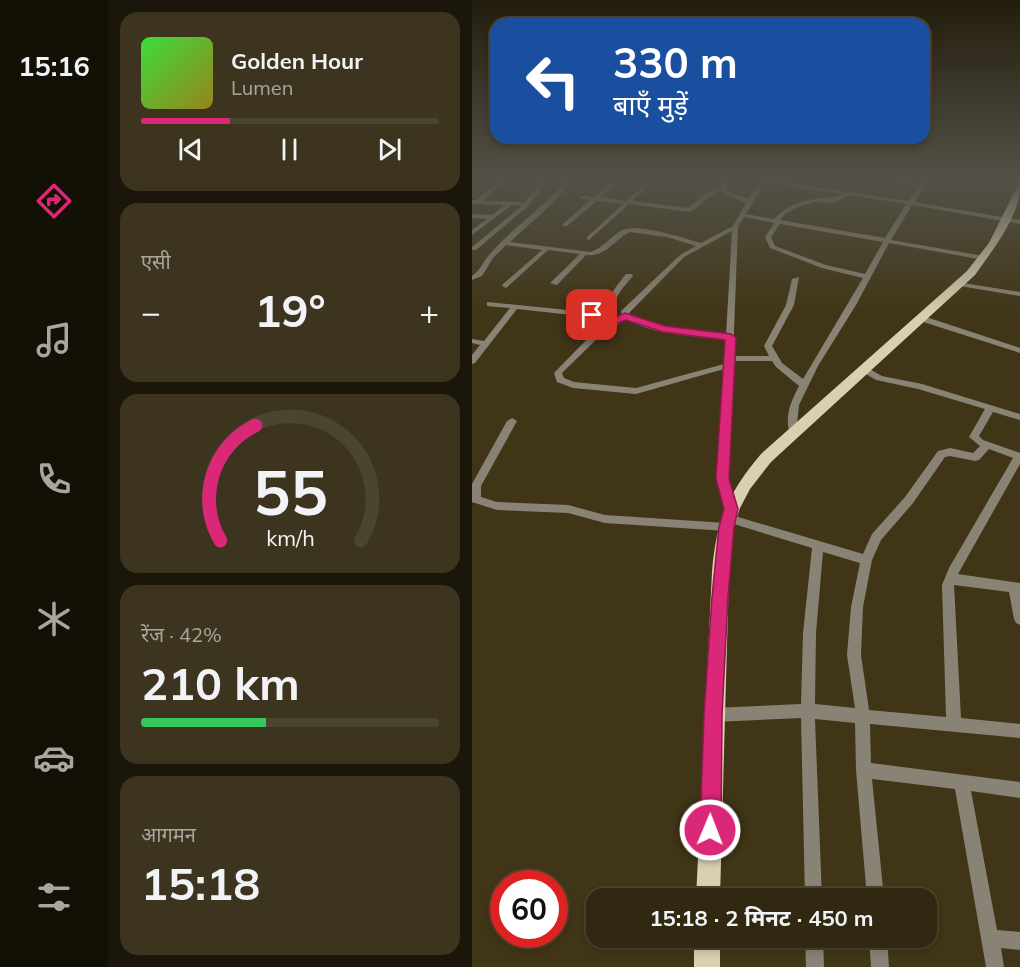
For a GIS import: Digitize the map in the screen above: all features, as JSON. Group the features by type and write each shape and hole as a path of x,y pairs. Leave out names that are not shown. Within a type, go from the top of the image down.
{"main road":[{"path":"708,888 713,715 729,518 747,481 766,458 960,284 984,258 1007,226"},
{"path":"707,948 707,967"}],"street":[{"path":"474,247 499,226"},
{"path":"472,278 481,274 490,257 526,226"},
{"path":"589,238 602,226"},
{"path":"773,226 768,237 772,247 824,267 867,277"},
{"path":"806,226 984,258"},
{"path":"793,432 794,405 804,385 897,226"},
{"path":"625,316 626,309 682,256 734,227 731,338 722,479 729,518"},
{"path":"506,243 584,254 603,250 627,231 668,235 700,245"},
{"path":"474,247 498,249"},
{"path":"506,286 546,249"},
{"path":"554,283 584,254"},
{"path":"613,319 609,312 611,302 629,276"},
{"path":"796,279 790,305 769,342 769,351 773,358 804,385"},
{"path":"960,284 1020,294"},
{"path":"490,304 613,319 625,316 663,329 731,338"},
{"path":"472,362 515,307"},
{"path":"920,318 1020,351"},
{"path":"613,319 561,369 558,373 560,380 573,385 636,391 729,362 773,358"},
{"path":"472,341 486,344"},
{"path":"864,369 879,378 919,386 1020,417"},
{"path":"954,725 947,594 950,578 1019,457 976,440 974,435 990,408"},
{"path":"512,421 476,486 475,499 478,502 497,506 559,508 605,519 729,518 866,560"},
{"path":"873,888 864,770 863,715 854,644 866,560 876,537 909,500 942,454 950,452 975,457 987,445"},
{"path":"813,888 809,711 812,598 818,545"},
{"path":"950,578 1017,588 1020,619"},
{"path":"713,715 809,711 1020,731"},
{"path":"864,770 1020,790"},
{"path":"962,783 995,967"},
{"path":"990,938 1020,941"},
{"path":"814,948 815,967"},
{"path":"879,948 880,967"}],"route":[{"path":"592,315 611,317 615,321 625,316 663,329 731,338 722,479 731,509 726,527 720,597 713,715 710,830"}]}
